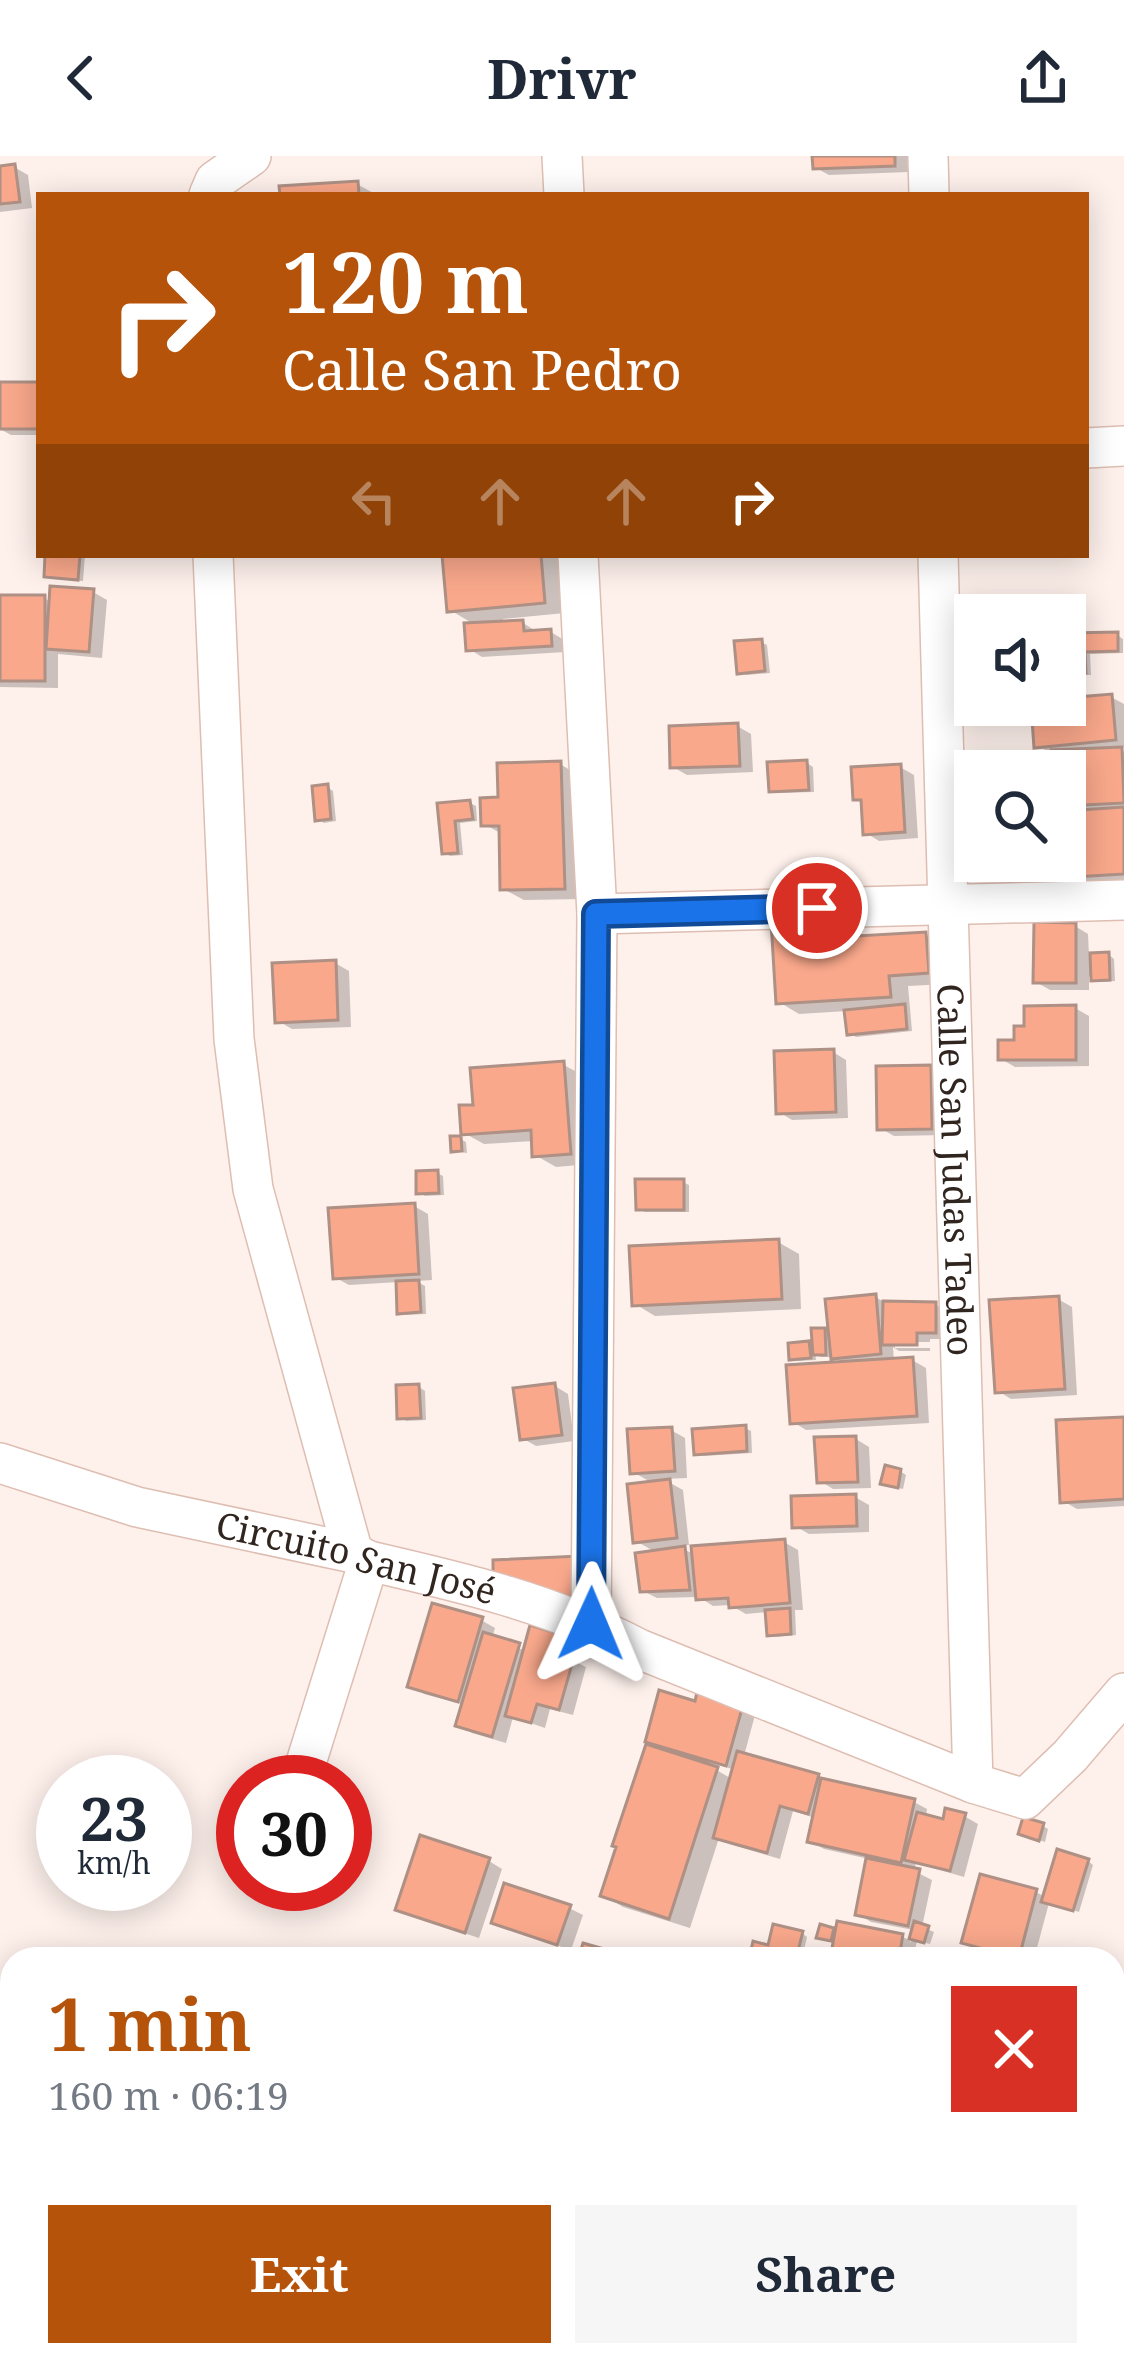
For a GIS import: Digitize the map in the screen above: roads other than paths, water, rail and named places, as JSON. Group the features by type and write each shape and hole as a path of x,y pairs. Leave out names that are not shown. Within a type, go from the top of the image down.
{"street":[{"path":"210,192 215,181 251,156"},
{"path":"562,156 564,192"},
{"path":"928,156 929,192"},
{"path":"1089,448 1124,446"},
{"path":"213,558 233,1040 250,1168 361,1557 307,1755"},
{"path":"578,558 596,914 591,1624"},
{"name":"Calle San Judas Tadeo","path":"938,558 973,1783"},
{"path":"596,914 1124,899"},
{"name":"Circuito San José","path":"0,1462 137,1507 484,1587 591,1624 639,1649 973,1783 1024,1799 1070,1756 1124,1693"}]}
